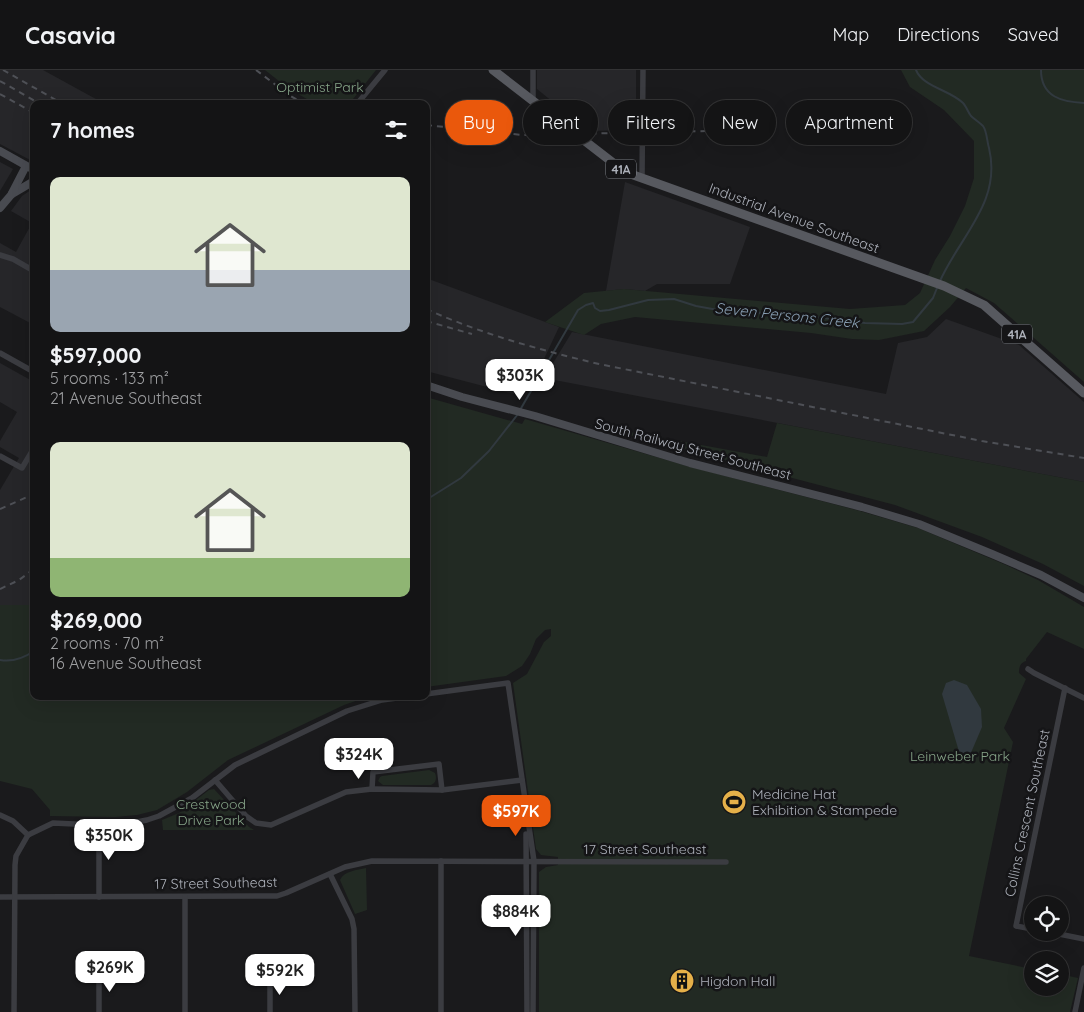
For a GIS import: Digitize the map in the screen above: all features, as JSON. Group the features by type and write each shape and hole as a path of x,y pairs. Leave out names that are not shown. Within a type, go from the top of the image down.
{"main road":[{"name":"Industrial Avenue Southeast","path":"493,70 532,100"},
{"name":"Industrial Avenue Southeast","path":"590,145 625,172 944,286 984,305 1084,392"}],"street":[{"path":"360,100 385,70"},
{"path":"533,70 533,100"},
{"path":"642,70 642,178"},
{"path":"0,151 30,168 0,208"},
{"path":"11,195 30,183"},
{"path":"0,255 13,259 30,269"},
{"path":"0,353 30,370"},
{"name":"South Railway Street Southeast","path":"430,386 690,463 862,507 920,524 1041,575 1084,598"},
{"path":"0,456 22,468 30,455"},
{"path":"1028,669 1084,698"},
{"path":"430,693 508,683 526,812 530,862 533,1012"},
{"name":"Collins Crescent Southeast","path":"1024,928 1016,926 1065,688"},
{"path":"14,1012 16,856 28,835 53,823 116,826 159,816 192,798 235,766 347,711 382,700"},
{"path":"372,789 373,772 439,764 442,790"},
{"path":"215,780 251,820 271,826 346,792 372,789 442,790 522,780"},
{"path":"0,815 13,821 28,835"},
{"path":"99,825 99,897"},
{"name":"17 Street Southeast","path":"0,897 277,896 351,865 372,861 726,862"},
{"path":"441,862 441,1012"},
{"path":"527,1012 530,862"},
{"path":"330,874 352,919 354,930 355,1012"},
{"path":"185,897 185,1012"},
{"path":"1069,937 1084,940"},
{"path":"1075,1012 1081,1001 1084,968"},
{"path":"99,973 99,1012"},
{"path":"270,981 270,1012"}],"shaded area":[{"path":"0,70 43,70 98,100 30,100 30,160 0,144"},
{"path":"537,70 636,70 636,100 608,100 608,131 598,131 598,100 551,100 537,89"},
{"path":"0,162 13,169 0,191"},
{"path":"625,182 750,227 730,284 657,284 645,291 624,289 606,291"},
{"path":"30,191 30,222 11,211 22,196"},
{"path":"30,227 30,323 0,307 0,243 16,252"},
{"path":"430,279 559,327 536,376 520,371 514,394 430,372"},
{"path":"946,319 1019,345 1084,402 1084,482 544,378 572,332 886,394 898,343 927,337"},
{"path":"0,363 30,380 30,605 0,605 0,490 19,458 0,447 0,441 17,412 0,402"},
{"path":"954,680 967,685 981,709 982,727 970,755 960,755 942,694 946,683"}],"green space":[{"name":"Optimist Park","path":"265,70 376,70 352,100 309,100 289,89"},
{"path":"901,70 1084,70 1084,382 994,303 966,288 950,307 924,331 879,340 852,339 811,333 635,317 601,324 584,335 545,322 584,293 624,289 850,309 905,305 920,293 935,260 965,206 974,178 974,141 944,110 910,87"},
{"name":"Leinweber Park","path":"430,398 522,424 525,419 691,467 918,528 1038,580 1084,607 1084,649 1047,632 1020,667 1019,673 1026,679 1004,728 1013,742 969,956 1024,967 1024,996 1069,996 1069,976 1078,978 1070,1012 539,1012 539,872 546,867 558,865 558,857 541,855 536,849 513,683 527,674 544,642 551,636 551,629 545,630 536,639 530,654 522,666 506,676 430,686"},
{"path":"777,423 1084,482 1084,586 1043,564 982,537 895,505 587,424 767,457"},
{"path":"0,605 30,605 30,700 358,700 228,760 187,792 157,810 137,815 115,817 50,816 50,810 32,789 0,781"},
{"path":"429,770 435,773 436,777 435,782 431,785 383,785 378,781 382,776"},
{"name":"Crestwood Drive Park","path":"214,789 254,830 163,830 162,820 179,813 209,790"},
{"path":"366,868 367,910 355,914 340,880 348,873"}],"waterway":[{"name":"Seven Persons Creek","path":"916,70 924,80 963,103 971,116 983,126 989,148 990,185 984,202 977,218 940,281"},
{"path":"1041,70 1045,86 1054,96 1068,101 1084,103"},
{"name":"Seven Persons Creek","path":"520,410 578,310 586,305 593,303 595,308 600,311 648,300 674,299 718,310 740,309 766,314 791,314 865,323 902,324 913,322 933,298 937,288"},
{"name":"Seven Persons Creek","path":"430,497 461,478 489,451 518,414"},
{"name":"Seven Persons Creek","path":"0,660 18,659 30,654"}],"railway":[{"path":"3,70 56,100"},
{"path":"256,70 297,100"},
{"path":"0,81 33,100"},
{"path":"0,94 30,111"},
{"path":"430,125 522,135 704,131"},
{"path":"430,311 511,341 599,364 982,441 1084,458"},
{"path":"430,322 472,334"},
{"path":"0,509 30,496"},
{"path":"0,589 19,580 30,572"}],"place":[{"name":"Medicine Hat Exhibition & Stampede","path":"734,802"},
{"name":"Higdon Hall","path":"682,981"}]}
